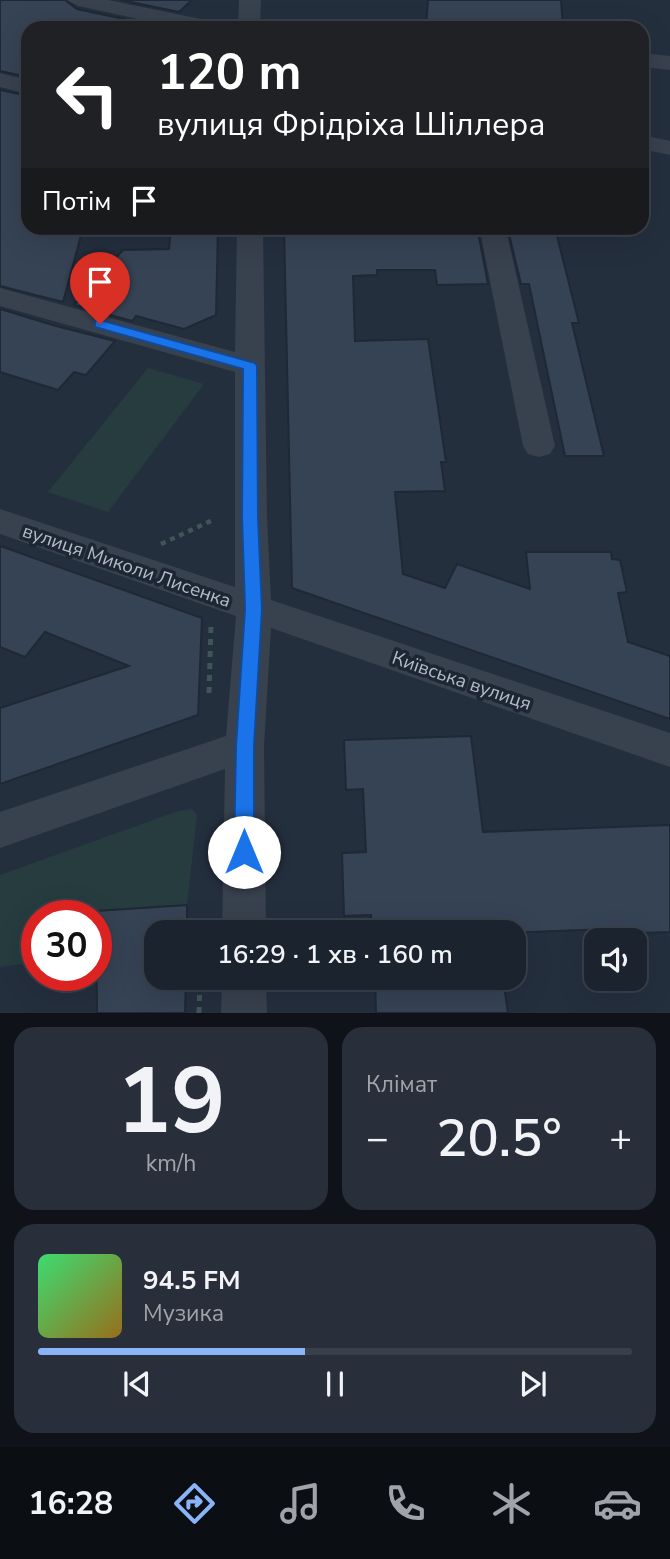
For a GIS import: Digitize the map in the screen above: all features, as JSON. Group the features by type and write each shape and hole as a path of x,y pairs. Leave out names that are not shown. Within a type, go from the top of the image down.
{"street":[{"path":"78,0 178,21"},
{"path":"249,21 250,0"},
{"path":"649,61 670,63"},
{"path":"0,80 21,85"},
{"path":"649,144 670,148"},
{"path":"244,920 245,746 254,609 250,517 250,235"},
{"path":"494,235 539,446"},
{"path":"0,297 250,366"},
{"name":"вулиця Миколи Лисенка","path":"0,521 254,609"},
{"name":"Київська вулиця","path":"254,609 670,750"},
{"path":"0,830 245,746"},
{"path":"244,990 244,1013"}],"path":[{"path":"152,547 215,521 216,508"},
{"path":"209,695 211,616"},
{"path":"200,990 200,1013"}],"green space":[{"path":"148,368 204,384 108,512 48,492"},
{"path":"192,809 197,815 187,905 112,910 112,900 21,900 21,964 0,967 0,875 178,811"}],"building":[{"path":"0,0 65,0 77,9 134,21 21,21 21,76 0,71"},
{"path":"121,0 192,0 179,12"},
{"path":"428,0 561,0 562,21 426,21"},
{"path":"0,90 21,94 21,235 81,235 63,302 0,286"},
{"path":"170,235 218,235 216,315 184,329 136,316 132,321 74,305 123,250 169,249"},
{"path":"284,235 477,235 488,284 437,285 435,270 377,270 377,275 353,276 355,341 428,339 446,462 441,462 445,491 395,492 403,574 445,588 457,564 530,589 526,552 611,552 612,559 620,560 627,592 618,593 628,642 670,656 670,719 292,588"},
{"path":"509,235 557,235 579,323 572,323 604,456 565,456 529,284 521,284"},
{"path":"0,309 115,341 86,375 74,372 58,390 0,372"},
{"path":"0,546 202,618 198,715 0,784 0,708 129,666 45,632 25,657 0,647"},
{"path":"471,736 483,832 670,825 670,932 647,933 647,928 526,932 526,920 371,920 371,915 344,916 342,853 366,852 363,789 346,790 344,740"},
{"path":"187,905 187,920 144,920 144,990 186,990 185,1013 97,1013 97,991 112,991 112,910"},
{"path":"375,990 505,990 508,1013 376,1013"}],"route":[{"path":"100,324 250,366 250,517 254,609 245,746 244,852"}]}
